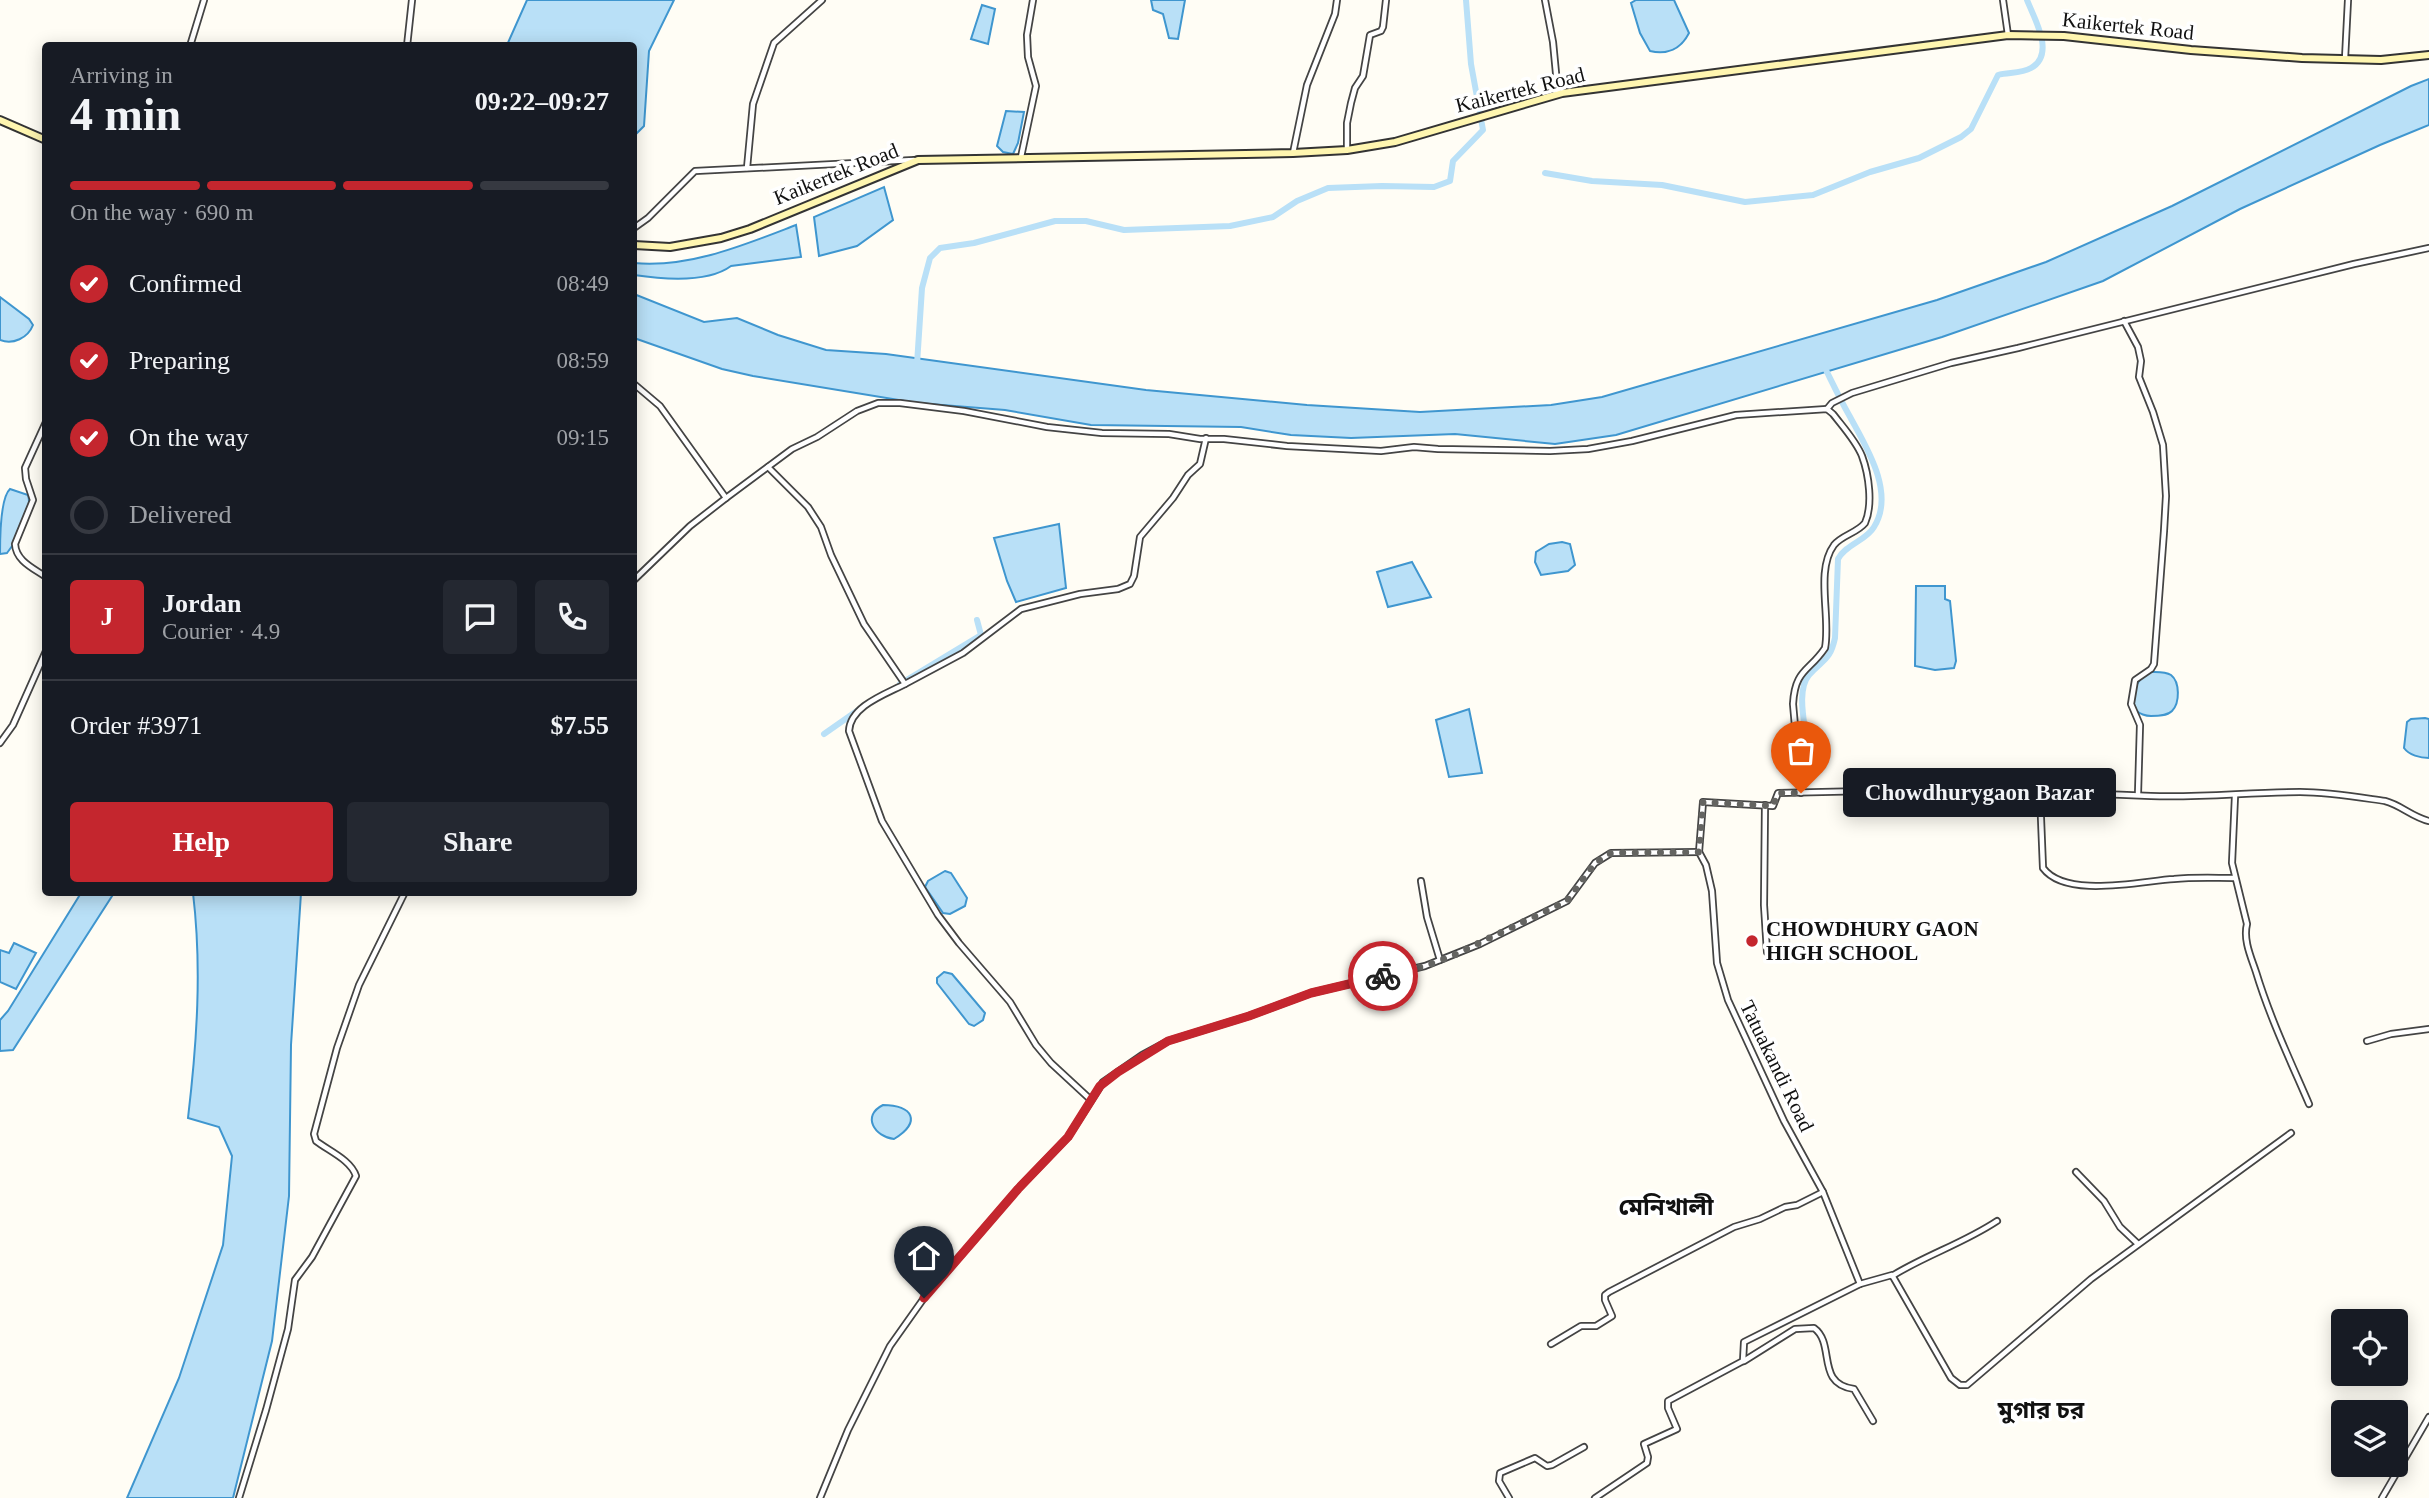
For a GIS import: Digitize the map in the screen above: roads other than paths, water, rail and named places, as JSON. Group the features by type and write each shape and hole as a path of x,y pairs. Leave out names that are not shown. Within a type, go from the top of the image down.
{"main road":[{"name":"Kaikertek Road","path":"637,245 670,247 720,238 750,229 918,160 1347,150 1395,142 1558,95 2008,35 2064,36 2191,50 2346,59 2405,59 2429,55"},
{"path":"0,120 42,138"}],"street":[{"path":"191,42 204,0"},
{"path":"407,42 412,0"},
{"path":"747,168 753,104 774,43 822,0"},
{"path":"1021,157 1036,86 1028,57 1027,35 1033,0"},
{"path":"1293,153 1307,85 1335,14 1337,0"},
{"path":"1347,150 1347,123 1351,103 1363,76 1370,35 1381,31 1383,27 1386,0"},
{"path":"1545,0 1553,42 1558,95"},
{"path":"2003,0 2008,35"},
{"path":"2346,59 2348,0"},
{"path":"637,225 671,196 691,173 699,170 918,160"},
{"path":"1827,409 1832,403 1852,393 1951,363 2429,248"},
{"path":"2124,321 2138,347 2141,361 2139,377 2163,445 2165,472 2164,531 2154,664 2135,680 2131,697 2131,704 2140,724 2138,794"},
{"path":"637,387 660,406 726,498"},
{"path":"637,577 690,526 792,449 817,437 857,411 878,403 964,411 1047,427 1102,433 1169,434 1287,446 1381,451 1414,447 1561,451 1632,442 1736,415 1827,409 1862,455 1870,505 1865,523 1835,544 1829,554 1825,572 1825,648 1807,666 1794,691 1801,793"},
{"path":"42,431 25,468 33,500 15,544 15,552 42,574"},
{"path":"1091,1100 1051,1063 1036,1045 1010,1002 938,915 882,821 849,731 850,725 858,711 904,682 963,653 1021,609 1080,594 1118,589 1130,584 1134,576 1140,537 1173,498 1188,475 1200,464 1206,438"},
{"path":"768,467 814,517 864,624 904,682"},
{"path":"0,743 13,725 42,660"},
{"path":"820,1498 848,1430 890,1346 924,1298 1018,1189 1068,1137 1103,1082 1168,1041 1311,993 1440,960 1567,901 1595,863 1611,853 1699,852 1703,802 1775,806 1778,793 1922,789 2040,794 2235,796 2303,792 2396,803 2418,818 2429,821"},
{"path":"2040,794 2043,868 2056,878 2098,886 2174,879 2234,878"},
{"path":"2235,796 2232,854 2234,878 2247,924 2245,931 2249,950 2282,1046 2309,1104"},
{"path":"1765,805 1764,905 1767,952"},
{"name":"Tatuakandi Road","path":"1699,852 1706,865 1712,891 1717,963 1728,1000 1784,1121 1823,1192 1860,1284"},
{"path":"1421,881 1427,917 1440,960"},
{"path":"239,1498 285,1340 295,1280 312,1257 356,1177 354,1169 316,1141 314,1134 337,1048 359,985 403,896"},
{"path":"2367,1041 2391,1034 2429,1030"},
{"path":"1892,1276 1951,1378 1960,1385 1967,1385 2091,1279 2291,1133"},
{"path":"2076,1172 2104,1200 2120,1227 2138,1244"},
{"path":"1552,1344 1581,1326 1596,1326 1612,1316 1613,1313 1605,1300 1605,1295 1609,1292 1726,1231 1785,1207 1797,1205 1823,1192"},
{"path":"1743,1361 1744,1342 1860,1284 1892,1276 1916,1261 1962,1241 1997,1221"},
{"path":"1595,1498 1647,1463 1644,1444 1677,1429 1668,1408 1668,1401 1743,1361 1795,1329 1814,1328 1820,1335 1833,1378 1839,1385 1854,1389 1873,1421"},
{"path":"2382,1498 2429,1417"},
{"path":"1509,1498 1499,1481 1500,1473 1535,1458 1547,1466 1552,1465 1584,1447"}],"water":[{"path":"527,0 674,0 649,51 644,126 637,133 637,42 508,42"},
{"path":"1151,0 1185,0 1178,39 1169,38 1163,14 1153,10"},
{"path":"1636,0 1674,0 1689,33 1678,47 1668,51 1650,51 1640,33 1631,3"},
{"path":"982,5 995,9 988,44 971,39"},
{"path":"2429,79 2429,125 2240,209 2103,281 1942,337 1616,435 1555,444 1455,434 1351,438 1291,435 1241,427 1091,425 1005,410 917,403 753,376 722,369 637,339 637,295 704,322 737,318 778,335 826,350 886,354 1146,390 1420,412 1551,405 1602,397 1937,300 2046,262 2172,206"},
{"path":"1006,111 1024,112 1013,154 1003,152 997,146"},
{"path":"884,187 893,220 857,246 819,256 814,217"},
{"path":"796,225 801,257 731,266 697,277 637,275 637,263 676,262 737,247"},
{"path":"0,297 33,325 28,334 20,339 10,342 0,340"},
{"path":"10,489 28,495 28,509 16,540 7,553 0,554 2,509"},
{"path":"1059,524 1066,588 1016,602 994,538"},
{"path":"1549,544 1570,544 1575,565 1568,571 1541,575 1535,562 1536,552"},
{"path":"1412,562 1431,597 1388,607 1377,572"},
{"path":"1916,586 1945,586 1945,599 1950,601 1956,661 1954,668 1935,670 1915,666"},
{"path":"2149,672 2169,674 2176,682 2178,693 2175,707 2168,714 2145,715 2137,711 2134,705 2135,689 2141,678"},
{"path":"1469,709 1482,773 1449,777 1436,720"},
{"path":"2429,719 2429,758 2415,756 2404,748 2407,722"},
{"path":"945,871 951,873 967,898 965,906 950,914 943,913 925,887 928,881"},
{"path":"79,896 112,896 13,1050 0,1051 0,1020"},
{"path":"193,896 301,896 291,1045 289,1196 272,1341 233,1498 127,1498 179,1378 223,1245 232,1156 219,1127 188,1118 197,1005"},
{"path":"14,943 36,953 16,989 0,982 0,950 9,953"},
{"path":"944,972 952,974 985,1013 983,1020 974,1026 969,1024 937,983 937,978"},
{"path":"883,1105 901,1108 910,1116 908,1127 894,1139 881,1134 873,1125 873,1115"}],"waterway":[{"path":"917,364 922,288 930,258 940,248 974,243 1055,221 1086,221 1124,230 1230,226 1273,217 1297,201 1328,188 1434,187 1450,181 1453,161 1483,130 1471,64 1466,0"},
{"path":"1545,173 1592,181 1662,185 1745,202 1813,195 1870,172 1919,158 1961,137 1971,129 1998,75 2027,70 2038,62 2043,45 2027,0"},
{"path":"1806,737 1803,688 1809,675 1828,656 1833,646 1838,559 1874,527 1882,499 1870,454 1824,366"},
{"path":"900,684 981,635 977,620"},
{"path":"824,734 864,706"}],"place":[{"name":"Chowdhurygaon Bazar","path":"1801,793"},
{"name":"CHOWDHURY GAON HIGH SCHOOL","path":"1752,941"}],"district":[{"name":"মেনিখালী","path":"1666,1207"},
{"name":"মুগার চর","path":"2041,1410"}]}
